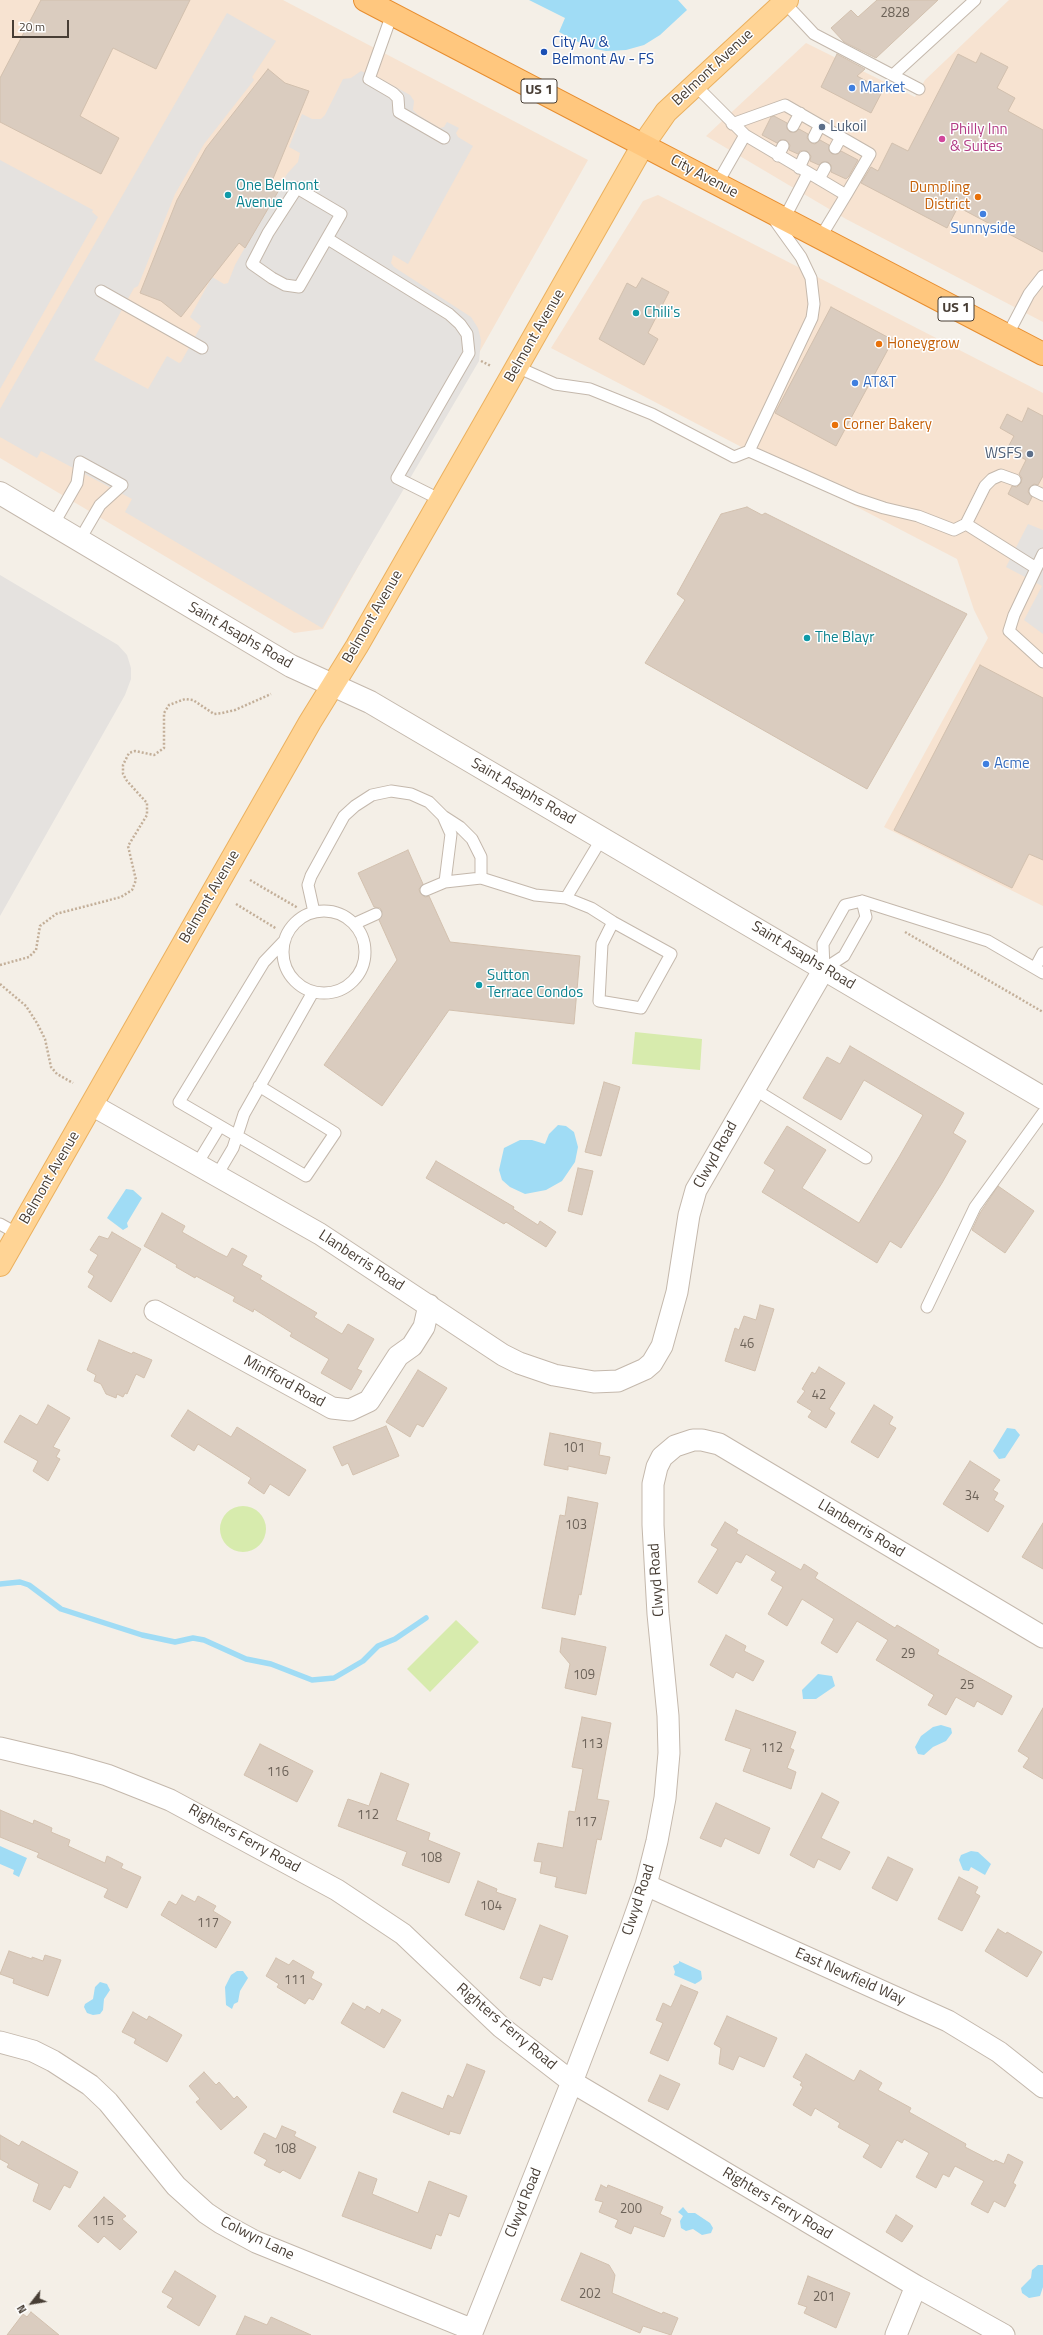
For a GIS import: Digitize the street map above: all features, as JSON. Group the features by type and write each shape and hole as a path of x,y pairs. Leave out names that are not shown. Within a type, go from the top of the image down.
{"highway":[{"name":"City Avenue","path":"365,0 1043,354"}],"main road":[{"name":"Belmont Avenue","path":"0,1263 9,1229 92,1105 518,366 643,145 666,112 785,1"}],"street":[{"name":"Saint Asaphs Road","path":"0,494 291,666 370,702 1043,1098"},
{"name":"Clwyd Road","path":"637,1374 652,1363 667,1331 696,1190 824,969"},
{"name":"Llanberris Road","path":"92,1105 320,1234 503,1355 536,1370 594,1382 618,1381 637,1374"},
{"name":"Minfford Road","path":"155,1311 323,1403 341,1410 359,1407 369,1401 398,1356 412,1346 424,1327 428,1305"},
{"name":"Llanberris Road","path":"675,1446 683,1442 702,1440 719,1444 1043,1637"},
{"name":"Clwyd Road","path":"472,2332 572,2082 646,1885 662,1812 669,1753 668,1716 656,1578 653,1484 657,1466 662,1457 675,1446"},
{"name":"Righters Ferry Road","path":"0,1748 107,1775 170,1800 337,1890 403,1934 501,2027 572,2082 916,2286 1004,2335"},
{"name":"East Newfield Way","path":"646,1885 948,2021 999,2052 1043,2087"},
{"name":"Colwyn Lane","path":"0,2042 33,2051 53,2061 90,2086 108,2102 176,2186 206,2213 221,2223 256,2242 472,2332"},
{"path":"896,2335 916,2286"}],"lane":[{"path":"893,75 975,0"},
{"path":"785,1 814,34 919,89"},
{"path":"392,14 369,79 393,93 398,98 399,112 444,138"},
{"path":"695,85 732,124 745,135 780,151 803,170 846,195"},
{"path":"732,124 785,105 870,154 820,238"},
{"path":"793,126 800,113"},
{"path":"814,137 820,125"},
{"path":"717,184 745,135"},
{"path":"835,148 841,137"},
{"path":"518,366 550,382 590,389 652,414 734,457 749,451 812,318 814,304 811,278 801,257 776,215 803,170 804,157"},
{"path":"819,179 825,168"},
{"path":"297,188 341,214 328,239 299,287 286,285 272,278 252,264 268,233 297,188"},
{"path":"328,239 449,314 460,324 467,334 469,353 397,478 441,500"},
{"path":"1008,336 1030,294 1043,276"},
{"path":"101,291 202,348"},
{"path":"749,451 825,486 884,508 918,516 954,530 966,524 988,482 1002,475 1016,480"},
{"path":"53,525 76,483 80,462 122,485 100,505 79,541"},
{"path":"966,524 1036,568"},
{"path":"1043,554 1014,615 1009,631 1043,662"},
{"path":"312,913 308,885 344,816 355,806 372,795 391,791 411,794 429,802 443,816 460,827 472,839 482,857 481,878"},
{"path":"443,816 451,834 445,882"},
{"path":"566,898 602,838"},
{"path":"426,890 445,882 481,878 535,895 566,898 591,908 671,954 641,1008 599,1001 602,944 613,922"},
{"path":"824,969 844,956 866,917 862,900"},
{"path":"824,969 823,944 845,905 862,900 988,941 1039,971 1043,953"},
{"path":"259,1086 335,1133 306,1176 179,1102 264,962 286,937 296,922 312,913 336,913 354,924 360,932 365,950 362,970 356,978 342,990 332,993 313,992 299,984 288,972 284,962 286,937"},
{"path":"354,924 376,914"},
{"path":"217,1175 232,1148 236,1135 259,1086 313,992"},
{"path":"754,1089 866,1158"},
{"path":"927,1307 975,1207 1043,1113"},
{"path":"197,1164 220,1126"}],"path":[{"path":"478,359 491,366"},
{"path":"0,965 29,957 36,950 40,926 56,914 121,897 132,890 136,880 128,846 147,815 147,803 127,781 123,774 123,765 129,753 135,751 154,755 160,753 164,748 164,713 169,704 185,699 193,700 214,714 222,713 271,694"},
{"path":"250,880 312,913"},
{"path":"236,904 286,937"},
{"path":"901,930 1043,1012"},
{"path":"0,984 26,1006 45,1039 52,1067 57,1074 73,1083"}],"shaded area":[{"path":"0,0 283,0 588,160 323,629 294,633 0,458"},
{"path":"1009,0 1043,0 1043,322 846,219 706,136 806,43 915,97 925,80"},
{"path":"227,13 276,41 252,77 254,80 204,144 175,194 138,286 134,288 94,360 148,389 167,356 179,363 181,362 201,326 190,317 212,277 224,284 228,283 235,265 287,174 298,162 300,153 289,147 302,114 312,119 321,119 325,115 343,79 351,78 361,71 385,81 410,95 414,101 413,110 418,115 440,128 444,127 447,122 459,128 456,133 458,137 473,146 408,264 393,255 391,263 394,267 471,317 478,328 481,340 479,361 322,628 125,512 132,499 41,451 37,458 0,437 0,409"},
{"path":"0,160 93,210 92,212 98,217 0,389"},
{"path":"658,195 1043,393 1043,906 884,827 988,638 974,610 957,559 551,348 643,201"},
{"path":"1028,524 1043,530 1043,634 1024,620 1042,586 1006,567"},
{"path":"0,575 118,645 127,655 131,668 131,679 125,695 0,916"}],"green space":[{"path":"635,1032 702,1039 700,1070 632,1064"},
{"path":"243,1506 256,1510 262,1516 266,1529 262,1542 256,1548 243,1552 230,1548 224,1542 220,1529 224,1516 230,1510"},
{"path":"456,1620 479,1642 430,1692 407,1669"}],"water":[{"path":"529,0 678,0 687,10 660,35 644,45 626,50 606,51 590,48 559,32 565,18"},
{"path":"558,1125 566,1126 574,1132 578,1147 575,1162 562,1181 546,1190 525,1194 510,1187 502,1180 499,1170 504,1148 520,1140 532,1140 545,1144 549,1134"},
{"path":"126,1189 133,1190 142,1198 127,1223 128,1227 123,1230 107,1218"},
{"path":"1007,1428 1015,1429 1020,1435 1005,1458 999,1459 993,1451"},
{"path":"818,1674 832,1676 835,1686 816,1699 803,1699 802,1690"},
{"path":"941,1725 951,1728 952,1733 946,1741 933,1747 924,1755 918,1754 915,1747 921,1736 933,1727"},
{"path":"0,1846 27,1858 19,1877 13,1874 14,1870 0,1864"},
{"path":"971,1851 978,1852 991,1864 985,1875 971,1867 969,1871 963,1870 959,1860 961,1855"},
{"path":"679,1961 701,1971 702,1979 695,1984 674,1975 675,1972 673,1966 679,1963"},
{"path":"237,1971 243,1971 248,1978 240,1991 238,2002 234,2004 232,2009 226,2005 225,1987 231,1975"},
{"path":"100,1982 107,1984 110,1990 104,1999 103,2010 100,2014 93,2015 87,2013 84,2007 85,2004 93,1999 95,1987"},
{"path":"683,2207 688,2213 695,2213 710,2223 713,2228 711,2233 702,2235 693,2229 686,2231 681,2228 680,2221 683,2216 678,2212"},
{"path":"1038,2265 1043,2265 1043,2287 1040,2296 1029,2298 1022,2293 1021,2288 1031,2278 1032,2270"}],"building":[{"path":"41,0 190,0 156,69 113,48 80,116 119,138 101,174 0,122 0,78"},
{"path":"877,0 938,0 876,58 844,42 831,28 851,10 858,17"},
{"path":"981,53 1008,67 997,88 1015,98 1008,111 1043,130 1043,252 958,207 947,228 861,183 871,167 878,171 892,143 908,151 958,54 976,63"},
{"name":"Market","path":"837,54 865,69 857,76 883,90 871,113 821,87"},
{"name":"One Belmont Avenue","path":"268,69 285,83 309,91 270,186 279,190 245,248 239,243 181,317 161,301 140,293 177,200 206,148"},
{"path":"774,116 787,123 787,129 790,132 796,132 799,129 808,134 807,138 811,143 815,144 820,140 829,145 829,151 832,154 838,154 841,151 858,160 849,176 846,179 831,172 831,165 828,162 822,162 819,165 810,161 811,156 807,151 800,151 798,154 789,150 790,145 786,140 780,140 777,143 762,135 771,117"},
{"name":"Chili's","path":"642,278 669,292 648,333 658,339 644,365 599,339 627,283 636,288"},
{"path":"831,307 893,340 836,446 775,413"},
{"name":"WSFS","path":"1028,408 1043,416 1043,476 1038,485 1034,484 1029,488 1028,492 1032,497 1028,505 1008,494 1012,486 1017,487 1021,483 1022,478 1019,474 1026,460 1007,449 1014,436 1000,428 1007,414 1022,422"},
{"name":"The Blayr","path":"747,507 762,515 765,513 967,614 867,789 645,663 685,600 677,594 721,514"},
{"name":"Acme","path":"980,665 1043,698 1043,860 1029,854 1012,888 894,830"},
{"name":"Sutton Terrace Condos","path":"408,850 423,884 419,889 420,893 425,897 429,896 450,942 580,956 574,1024 449,1010 382,1106 324,1065 397,960 379,920 382,911 380,908 374,907 358,873"},
{"path":"850,1046 964,1113 953,1133 966,1141 942,1183 901,1248 890,1241 877,1263 762,1192 775,1170 764,1163 787,1126 826,1150 802,1188 859,1223 899,1157 923,1115 864,1080 841,1120 803,1098 827,1057 840,1064"},
{"path":"604,1082 620,1087 601,1156 585,1152"},
{"path":"436,1161 514,1207 513,1209 538,1225 540,1221 556,1232 546,1247 506,1222 504,1224 426,1178"},
{"path":"578,1168 593,1171 582,1215 568,1211"},
{"path":"998,1186 1034,1211 1005,1253 972,1230 980,1213"},
{"path":"162,1213 185,1226 182,1232 217,1252 227,1257 232,1248 247,1256 242,1265 262,1276 260,1279 317,1313 314,1317 342,1334 348,1324 374,1339 357,1369 362,1371 351,1390 321,1373 329,1359 290,1336 292,1333 254,1309 253,1312 233,1301 235,1297 196,1276 195,1278 176,1267 177,1265 144,1246"},
{"path":"112,1232 141,1249 111,1302 88,1287 94,1276 88,1272 98,1255 90,1250 99,1236 108,1239"},
{"path":"760,1305 774,1309 755,1371 725,1361 735,1328 739,1330 744,1316 756,1320"},
{"path":"99,1340 132,1354 133,1352 152,1360 144,1378 136,1374 127,1394 125,1393 123,1397 117,1394 116,1398 106,1394 101,1384 94,1381 96,1375 87,1370"},
{"path":"819,1367 845,1383 829,1409 835,1413 826,1428 808,1417 812,1411 797,1402 805,1391 802,1389 812,1372 815,1374"},
{"path":"418,1370 447,1388 423,1427 417,1424 410,1437 386,1422"},
{"path":"48,1405 70,1418 53,1447 60,1450 56,1457 60,1459 48,1481 33,1471 38,1461 4,1442 20,1415 37,1425"},
{"path":"874,1405 893,1417 889,1424 896,1428 878,1458 851,1442"},
{"path":"188,1410 231,1437 237,1427 306,1470 289,1496 270,1484 264,1494 248,1483 251,1478 198,1444 194,1451 171,1436"},
{"path":"386,1426 399,1456 353,1475 348,1463 342,1466 333,1447"},
{"path":"550,1433 601,1443 599,1455 610,1457 606,1474 568,1466 568,1470 544,1465"},
{"path":"970,1461 1000,1480 993,1490 998,1493 994,1500 1004,1506 988,1532 943,1504"},
{"path":"568,1497 598,1503 581,1595 579,1594 575,1615 542,1608 560,1515 565,1516"},
{"path":"725,1522 738,1530 736,1533 801,1570 804,1564 818,1573 815,1578 895,1628 897,1625 939,1650 937,1654 1012,1696 1002,1715 977,1701 974,1707 956,1697 946,1715 928,1705 934,1695 876,1660 888,1640 857,1621 837,1653 821,1643 834,1619 802,1599 787,1626 768,1614 783,1587 771,1580 776,1572 746,1554 741,1563 736,1561 717,1594 698,1582 718,1549 711,1545"},
{"path":"1043,1523 1043,1569 1022,1557"},
{"path":"726,1635 746,1646 744,1651 764,1661 753,1681 736,1672 733,1678 710,1665"},
{"path":"562,1638 606,1647 596,1695 565,1688 570,1664 560,1652"},
{"path":"1043,1708 1043,1779 1023,1767 1029,1758 1018,1751"},
{"path":"736,1710 796,1732 790,1748 794,1750 787,1768 796,1772 791,1789 743,1771 751,1749 725,1740"},
{"path":"582,1717 611,1723 597,1799 609,1801 601,1840 597,1839 586,1894 555,1887 557,1877 540,1873 542,1862 534,1861 538,1843 563,1848 569,1811 575,1812 583,1769 572,1767"},
{"path":"260,1744 313,1771 297,1802 244,1775"},
{"path":"381,1773 409,1784 396,1820 430,1833 428,1840 460,1853 449,1883 402,1865 407,1852 338,1826 348,1799 369,1806"},
{"path":"822,1793 839,1802 821,1838 850,1852 840,1870 818,1859 814,1868 790,1855"},
{"path":"716,1803 770,1828 759,1854 725,1838 721,1847 700,1838"},
{"path":"0,1810 33,1824 34,1820 52,1828 51,1832 70,1840 68,1846 105,1863 107,1856 123,1864 121,1868 141,1877 127,1908 104,1897 108,1889 37,1857 39,1853 0,1837"},
{"path":"888,1857 913,1869 897,1901 872,1888"},
{"path":"959,1877 978,1887 975,1893 980,1896 962,1931 938,1919"},
{"path":"478,1881 497,1889 496,1892 516,1899 504,1930 465,1915"},
{"path":"182,1895 195,1902 198,1896 216,1906 213,1911 231,1922 216,1948 161,1915 169,1901 176,1905"},
{"path":"540,1925 568,1936 552,1980 543,1977 540,1986 520,1978"},
{"path":"998,1929 1006,1934 1007,1932 1042,1952 1027,1977 985,1951"},
{"path":"9,1951 43,1961 45,1955 61,1960 48,1996 13,1983 14,1979 0,1974"},
{"path":"276,1958 289,1965 293,1960 314,1972 311,1978 322,1984 313,2000 309,1998 305,2004 277,1987 279,1984 266,1976"},
{"path":"681,1985 698,1992 668,2061 650,2053 663,2023 656,2020 663,2003 671,2007"},
{"path":"353,2003 365,2010 367,2006 380,2014 382,2009 401,2020 384,2048 341,2023"},
{"path":"133,2012 147,2020 149,2016 182,2035 167,2062 134,2043 136,2039 122,2032"},
{"path":"727,2016 777,2038 764,2067 739,2056 733,2070 719,2064 721,2048 714,2044"},
{"path":"806,2054 854,2081 860,2070 882,2083 878,2090 911,2108 909,2112 966,2144 965,2147 994,2162 995,2160 1004,2164 1008,2154 1023,2162 1013,2183 1016,2185 1005,2207 994,2201 988,2213 971,2204 984,2181 955,2166 949,2177 943,2174 936,2188 916,2177 929,2153 904,2139 902,2143 897,2140 881,2168 863,2157 870,2145 838,2127 840,2123 815,2108 811,2116 793,2105 803,2087 800,2085 802,2082 793,2077"},
{"path":"467,2064 485,2071 460,2134 450,2131 449,2135 393,2112 402,2092 443,2109 448,2095 453,2098"},
{"path":"204,2072 216,2085 219,2082 234,2099 237,2096 247,2107 221,2130 196,2102 200,2099 189,2086"},
{"path":"660,2075 680,2084 668,2110 648,2101"},
{"path":"282,2126 296,2132 294,2136 316,2147 300,2179 283,2170 280,2173 264,2165 267,2160 254,2153 264,2133 276,2139"},
{"path":"0,2135 19,2146 22,2141 78,2172 70,2188 64,2185 50,2210 33,2201 39,2184 7,2167 9,2164 0,2159"},
{"path":"359,2172 377,2179 372,2194 418,2213 429,2181 467,2196 459,2217 449,2213 441,2236 436,2234 431,2249 342,2216"},
{"path":"601,2185 607,2188 608,2185 663,2207 660,2214 671,2219 664,2237 634,2226 631,2234 615,2227 618,2220 599,2212 603,2202 595,2200"},
{"path":"104,2197 126,2216 122,2219 137,2232 120,2250 104,2236 98,2243 78,2226"},
{"path":"896,2215 913,2226 902,2242 886,2232"},
{"path":"581,2253 609,2265 615,2275 612,2293 662,2314 663,2312 678,2318 671,2335 643,2326 640,2333 561,2300"},
{"path":"175,2271 216,2296 199,2326 167,2307 173,2298 162,2292"},
{"path":"808,2276 850,2293 836,2328 804,2313 807,2307 798,2304"},
{"path":"31,2312 59,2335 7,2335 23,2314 27,2317"},
{"path":"245,2316 267,2325 271,2317 311,2335 236,2335"}],"waterway":[{"path":"0,1584 20,1582 29,1585 61,1609 142,1635 175,1642 193,1638 204,1640 246,1659 271,1664 312,1680 334,1678 363,1661 378,1646 395,1639 426,1618"}],"place":[{"name":"City Av & Belmont Av - FS","path":"544,52"},
{"name":"Market","path":"852,88"},
{"name":"Lukoil","path":"822,127"},
{"name":"Philly Inn & Suites","path":"942,139"},
{"name":"One Belmont Avenue","path":"228,195"},
{"name":"Dumpling District","path":"978,197"},
{"name":"Sunnyside","path":"983,214"},
{"name":"Chili's","path":"636,313"},
{"name":"Honeygrow","path":"879,344"},
{"name":"AT&T","path":"855,383"},
{"name":"Corner Bakery","path":"835,425"},
{"name":"WSFS","path":"1030,454"},
{"name":"The Blayr","path":"807,638"},
{"name":"Acme","path":"986,764"},
{"name":"Sutton Terrace Condos","path":"479,985"}]}
